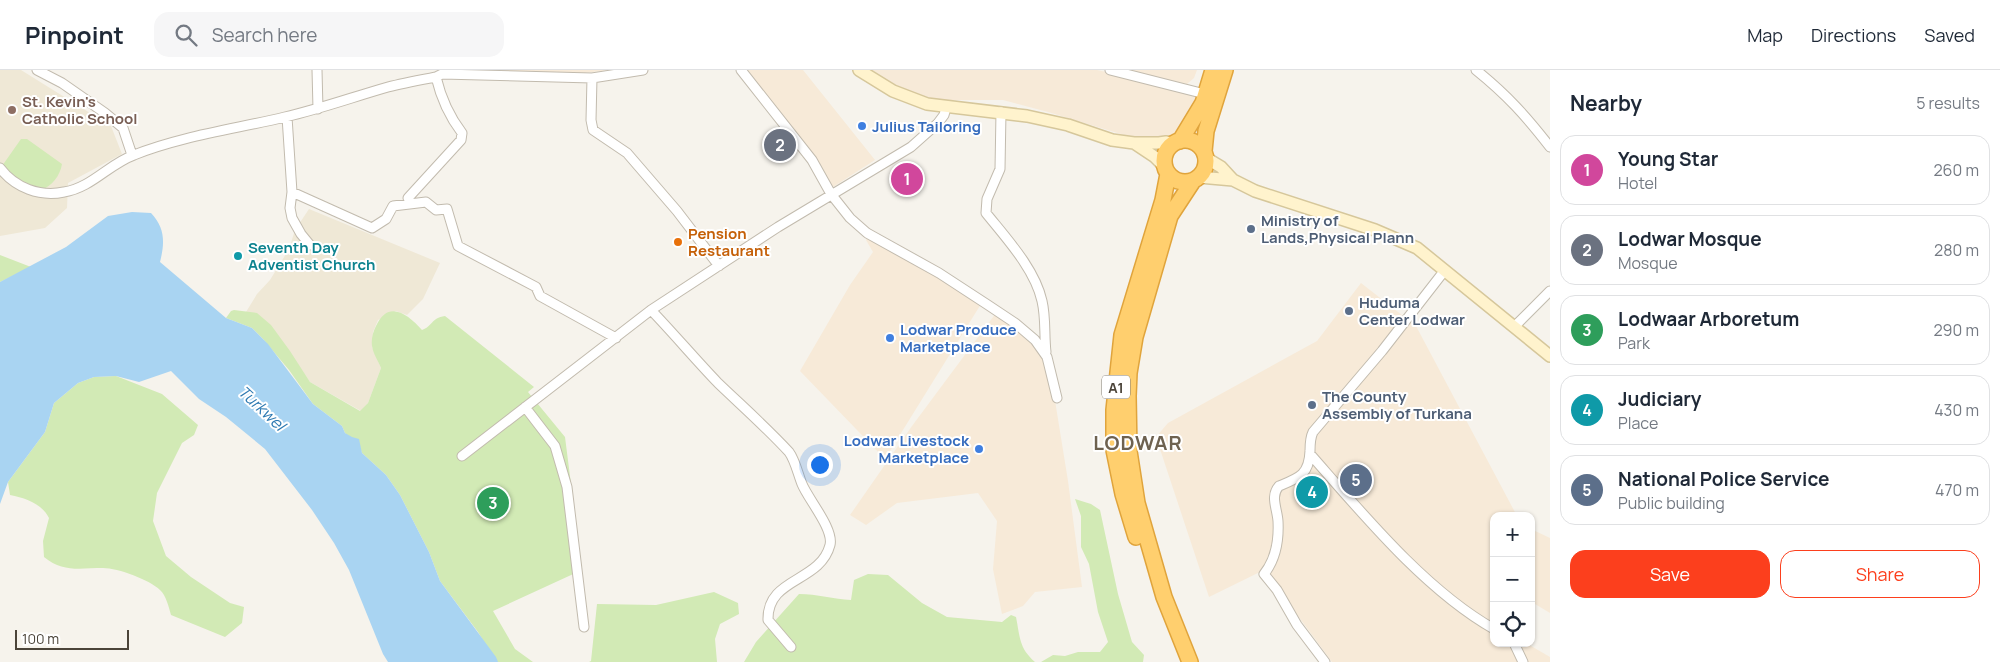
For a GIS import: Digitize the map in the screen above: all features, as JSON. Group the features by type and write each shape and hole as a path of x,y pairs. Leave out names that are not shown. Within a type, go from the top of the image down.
{"highway":[{"name":"A1","path":"1164,597 1142,556 1123,494 1114,450 1114,410 1122,335 1163,200 1166,170 1165,154 1176,142 1203,103 1213,70"},
{"name":"A1","path":"1190,662 1164,597 1137,503 1129,451 1129,373 1135,337 1170,216 1196,179 1204,172 1206,131 1225,70"},
{"path":"1176,142 1193,142 1205,154"},
{"path":"1166,170 1179,182 1196,179"}],"street":[{"path":"36,70 62,83 123,128 132,155"},
{"path":"317,70 318,109"},
{"path":"0,168 5,175 24,188 41,193 64,192 79,188 132,155 192,137 318,109 390,86 440,73 592,78 643,70"},
{"path":"740,70 812,160 831,194 850,218 868,233 939,273 1015,323 1035,340 1047,357"},
{"path":"859,70 886,87 913,100 946,108 1001,112 1038,118 1112,140 1134,143 1176,142"},
{"path":"1110,70 1205,94"},
{"path":"1476,70 1518,107 1550,148"},
{"path":"408,198 461,140 462,133 454,123 440,94 440,73"},
{"path":"592,78 591,120 593,130 627,153 677,211 719,266"},
{"path":"462,456 651,310 831,194 921,140 941,119 946,108"},
{"path":"1001,112 1000,169 987,199 986,213 1019,254 1042,300 1047,357 1057,398"},
{"path":"287,117 292,192 290,208 292,218 300,234 310,245"},
{"path":"1134,143 1154,157 1166,170"},
{"path":"1205,154 1233,180 1255,191 1399,239 1417,248 1550,356"},
{"path":"1196,179 1233,180"},
{"path":"292,192 372,228 386,219 393,206 426,202 436,210 447,209 458,246 536,287 540,296 616,338"},
{"path":"1325,662 1297,625 1277,590 1264,574 1272,563 1276,550 1278,522 1274,498 1275,492 1279,486 1296,480 1303,475 1308,467 1310,438 1313,432 1387,344 1445,270"},
{"path":"1514,327 1550,291"},
{"path":"651,310 717,381 790,454 803,486 829,533 831,542 826,555 803,578 781,588 769,608 768,620 791,647"},
{"path":"525,407 556,446 566,487 584,627"},
{"path":"1310,454 1371,523 1402,554 1474,618 1490,627"},
{"path":"1516,647 1523,662"}],"shaded area":[{"path":"0,70 21,70 111,126 122,154 68,183 67,208 45,228 0,236"},
{"path":"489,70 610,70 575,74"},
{"path":"743,70 803,70 875,160 833,187 781,115"},
{"path":"870,70 1097,70 1143,80 1201,98 1186,144 1180,148 1164,147 1003,100 938,100 908,92"},
{"path":"1123,70 1197,70 1194,78 1187,84"},
{"path":"309,209 440,263 423,299 407,315 396,311 378,320 373,332 372,347 381,368 368,403 361,411 310,382 280,339 246,312 257,294 270,280 289,249 295,230"},
{"name":"Lodwar Produce Marketplace","path":"869,235 981,304 885,459 800,371 850,285 873,252 866,240"},
{"path":"1361,283 1416,326 1515,512 1490,512 1490,647 1533,647 1550,657 1550,662 1332,662 1264,570 1209,597 1156,437 1168,423 1317,341"},
{"name":"Lodwar Livestock Marketplace","path":"996,313 1022,330 1042,355 1052,382 1082,587 1035,592 1023,606 1002,614 993,569 997,521 978,493 897,503 866,525 850,515 912,426"},
{"path":"1535,531 1550,538 1550,613 1535,604"}],"green space":[{"path":"21,139 27,139 62,164 55,180 41,190 14,178 2,166"},
{"path":"0,255 31,267 0,282"},
{"path":"234,310 257,313 271,325 310,382 360,411 368,403 381,368 374,354 373,333 381,318 386,313 392,311 411,319 422,330 440,317 445,316 534,387 528,392 565,437 582,570 493,611 515,649 533,662 496,662 478,632 440,581 429,552 400,495 386,475 362,453 360,447 345,433 342,426 313,404 289,370 252,328 226,318"},
{"path":"116,376 162,394 198,425 194,435 182,443 157,493 153,521 166,556 191,577 230,603 244,607 242,623 225,637 171,615 162,592 142,579 125,572 109,569 65,568 51,562 44,557 43,541 49,518 46,513 33,502 10,495 8,482 45,432 54,403 78,383 94,377"},
{"path":"1075,499 1091,504 1100,510 1118,594 1132,642 1144,655 1143,662 1041,662 1053,655 1065,656 1078,652 1100,652 1108,642 1098,612 1089,564 1081,547 1081,516"},
{"path":"868,574 888,575 922,603 947,617 1002,622 1011,615 1016,617 1023,647 1035,662 744,662 756,642 799,594 851,600 854,580"},
{"path":"714,592 738,603 739,614 720,624 715,639 717,662 589,662 591,661 597,604 656,605"}],"water":[{"name":"Turkwel","path":"132,212 151,213 159,224 163,236 160,262 226,318 252,328 268,344 313,404 342,426 345,433 359,439 362,453 386,475 400,495 429,552 440,581 498,662 388,662 349,570 312,510 265,449 226,417 199,399 171,371 139,382 116,376 94,377 78,383 54,403 45,432 8,482 0,504 0,282 66,247 108,216"}],"place":[{"name":"St. Kevin's Catholic School","path":"12,110"},
{"name":"Julius Tailoring","path":"862,126"},
{"name":"Lodwar Mosque","path":"780,145"},
{"name":"Young Star","path":"907,179"},
{"name":"Ministry of Lands,Physical Plann","path":"1251,229"},
{"name":"Pension Restaurant","path":"678,242"},
{"name":"Seventh Day Adventist Church","path":"238,256"},
{"name":"Huduma Center Lodwar","path":"1349,311"},
{"name":"Lodwar Produce Marketplace","path":"890,338"},
{"name":"The County Assembly of Turkana","path":"1312,405"},
{"name":"Lodwar Livestock Marketplace","path":"979,449"},
{"name":"National Police Service","path":"1356,480"},
{"name":"Judiciary","path":"1312,492"},
{"name":"Lodwaar Arboretum","path":"493,503"}],"district":[{"name":"LODWAR","path":"1138,442"}]}
